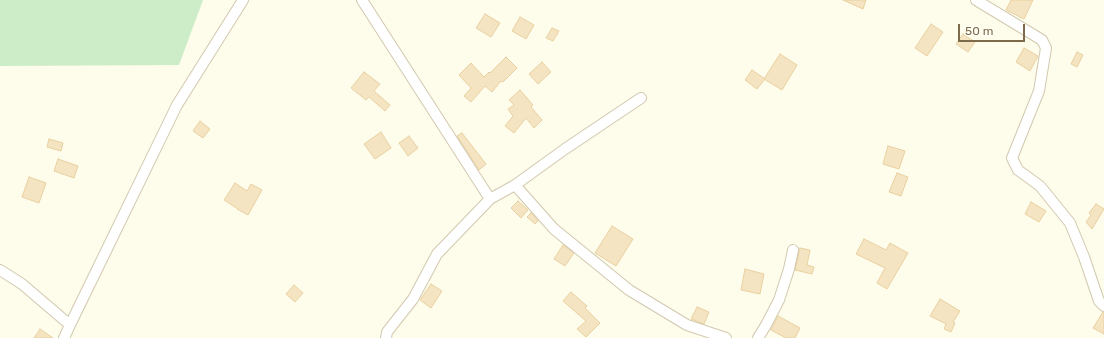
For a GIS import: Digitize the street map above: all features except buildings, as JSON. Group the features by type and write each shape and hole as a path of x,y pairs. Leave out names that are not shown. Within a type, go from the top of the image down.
{"street":[{"path":"64,338 177,105 243,0"},
{"path":"362,0 490,199"},
{"path":"976,0 1042,40 1046,48 1039,91 1012,158 1018,170 1040,186 1070,223 1084,257 1099,301 1104,306"},
{"path":"386,338 388,332 413,299 437,254 490,199 515,185 565,149 641,98"},
{"path":"515,185 554,229 629,290 687,325 726,338"},
{"path":"758,338 779,300 789,269 793,250"},
{"path":"0,270 22,284 70,325"}],"green space":[{"path":"0,0 203,0 179,65 0,66"}]}
